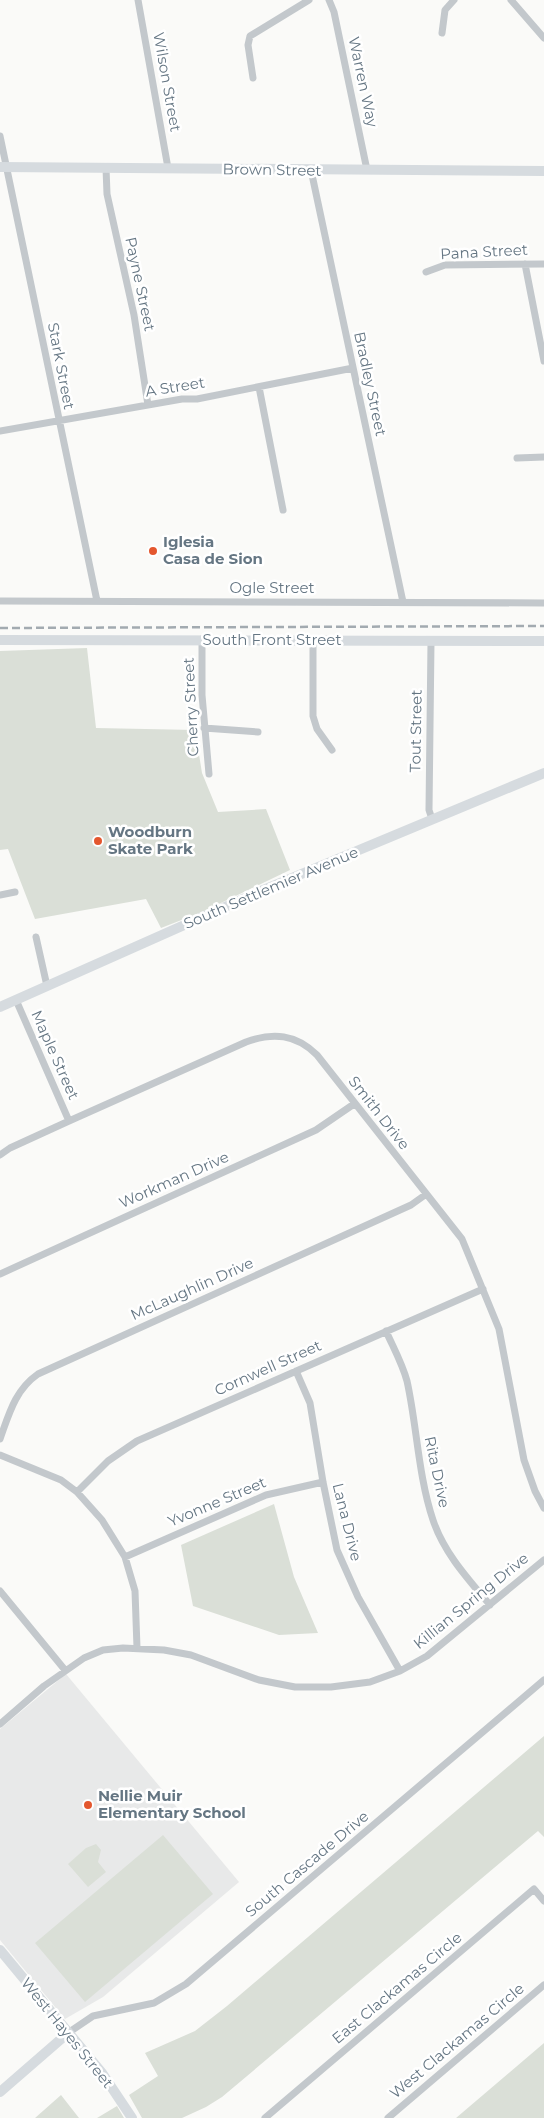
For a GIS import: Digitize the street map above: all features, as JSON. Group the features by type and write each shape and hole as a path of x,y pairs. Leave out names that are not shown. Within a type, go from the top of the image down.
{"main road":[{"name":"Brown Street","path":"3,167 544,171"},
{"name":"South Front Street","path":"0,640 544,641"},
{"name":"South Settlemier Avenue","path":"0,1007 228,906 544,773"},
{"name":"West Hayes Street","path":"0,1950 102,2073 132,2118"},
{"path":"0,2092 68,2033"}],"street":[{"name":"Wilson Street","path":"138,0 168,168"},
{"path":"253,78 248,45 250,36 309,0"},
{"name":"Warren Way","path":"329,0 335,17 367,170"},
{"path":"442,33 445,10 454,0"},
{"path":"511,0 544,38"},
{"name":"Stark Street","path":"0,136 3,167 97,601"},
{"name":"Payne Street","path":"106,168 107,194 134,314 148,405"},
{"name":"Bradley Street","path":"311,170 403,602"},
{"path":"525,264 544,361"},
{"name":"Pana Street","path":"426,272 444,265 544,264"},
{"name":"A Street","path":"0,431 259,387 353,368"},
{"path":"259,387 283,510"},
{"path":"517,458 544,457"},
{"name":"Ogle Street","path":"0,600 544,603"},
{"name":"Cherry Street","path":"202,639 202,695 209,774"},
{"path":"313,640 313,716 317,729 332,750"},
{"name":"Tout Street","path":"431,642 428,810 432,819"},
{"path":"204,728 258,732"},
{"path":"0,895 15,892"},
{"path":"36,937 47,986"},
{"name":"Maple Street","path":"16,1000 69,1121"},
{"name":"Smith Drive","path":"0,1156 10,1148 246,1042 271,1035 296,1040 311,1049 425,1195 462,1239 499,1329 524,1460 535,1491 544,1508"},
{"name":"Workman Drive","path":"0,1274 311,1133 336,1118 354,1104"},
{"name":"McLaughlin Drive","path":"0,1439 17,1395 38,1374 414,1204 425,1195"},
{"name":"Cornwell Street","path":"77,1492 108,1461 137,1441 483,1289"},
{"name":"Rita Drive","path":"386,1331 406,1381 426,1494 433,1521 459,1569 490,1605"},
{"name":"Lana Drive","path":"296,1371 310,1403 331,1527 337,1550 346,1574 400,1671"},
{"path":"0,1455 61,1480 77,1492 102,1520 125,1557 136,1591 137,1648"},
{"name":"Yvonne Street","path":"125,1557 266,1494 323,1482"},
{"name":"Killian Spring Drive","path":"0,1724 65,1670 84,1658 103,1650 137,1648 191,1655 259,1680 295,1687 331,1687 370,1682 400,1671 427,1656 544,1560"},
{"path":"0,1591 65,1670"},
{"name":"South Cascade Drive","path":"68,2033 94,2016 154,2003 186,1984 544,1680"},
{"name":"East Clackamas Circle","path":"265,2118 534,1889 544,1900"},
{"name":"West Clackamas Circle","path":"388,2118 544,1985"}],"shaded area":[{"path":"87,648 96,728 195,730 202,773 218,812 266,809 290,870 202,912 161,928 146,899 35,919 8,849 0,850 0,651"},
{"path":"274,1504 294,1577 318,1633 279,1635 193,1606 181,1545"},
{"name":"Nellie Muir Elementary School","path":"66,1674 239,1882 103,1997 65,2019 0,1940 0,1729"},
{"path":"544,1736 544,1837 538,1831 222,2097 182,2118 142,2118 129,2095 158,2076 145,2053 195,2031 227,2006"},
{"path":"163,1835 213,1894 85,2002 35,1943"},
{"path":"96,1844 101,1850 98,1862 106,1872 88,1887 68,1864 86,1848"},
{"path":"544,2043 544,2118 456,2118"},
{"path":"61,2095 79,2118 35,2118"},
{"path":"117,2106 124,2118 97,2118"}],"railway":[{"path":"0,628 544,626"}],"place":[{"name":"Iglesia Casa de Sion","path":"153,551"},
{"name":"Woodburn Skate Park","path":"98,841"},
{"name":"Nellie Muir Elementary School","path":"88,1805"}]}
